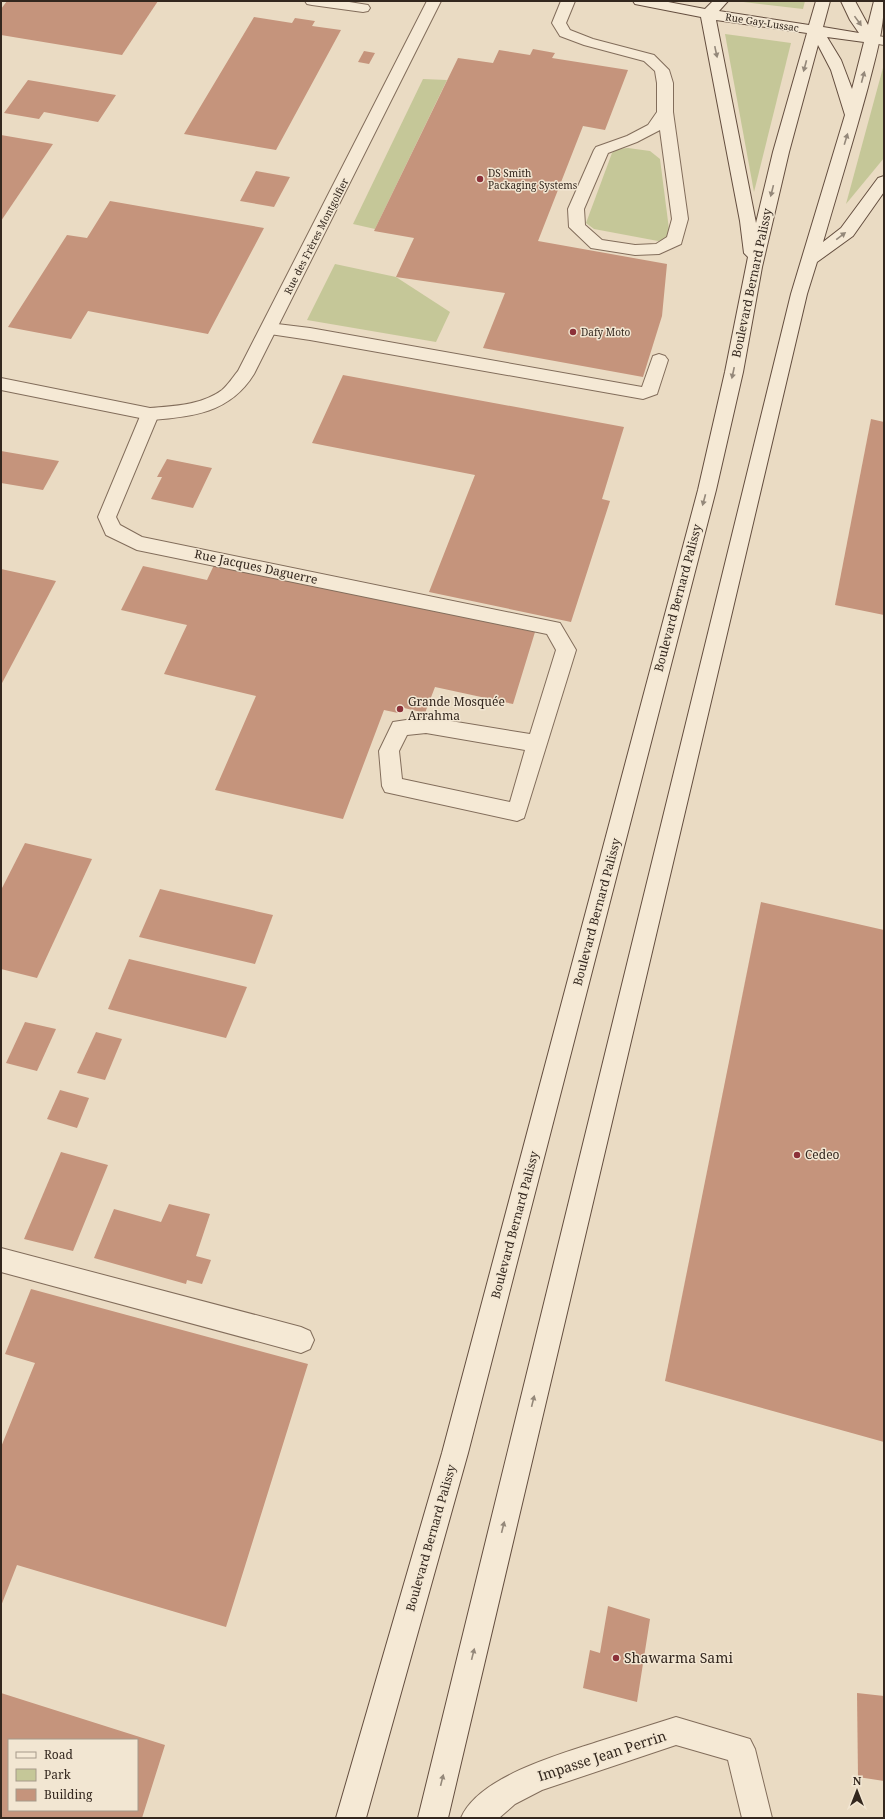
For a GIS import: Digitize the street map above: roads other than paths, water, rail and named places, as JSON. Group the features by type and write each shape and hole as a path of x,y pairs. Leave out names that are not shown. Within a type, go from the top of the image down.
{"main road":[{"path":"312,1 363,8"},
{"name":"Rue des Frères Montgolfier","path":"150,414 175,412 205,406 228,394 246,374 434,1"},
{"path":"568,1 559,24 565,33 589,42 624,50 649,58 662,70 665,83 665,112 680,219 675,240 659,249 635,250 597,244 577,227 576,209 602,150 632,139 653,128 665,112"},
{"name":"Rue Gay-Lussac","path":"640,1 708,14 878,40"},
{"path":"722,1 708,14 748,221 754,266"},
{"name":"Boulevard Bernard Palissy","path":"351,1818 455,1454 695,536 734,372 754,266 782,152 823,1"},
{"path":"848,1 857,20 878,40"},
{"path":"433,1818 799,294 853,115 878,40 881,1"},
{"path":"815,30 827,44 835,59 853,115"},
{"path":"809,260 847,232 884,181"},
{"path":"269,329 310,334 644,393 651,390 660,360"},
{"path":"1,384 150,414"},
{"name":"Rue Jacques Daguerre","path":"150,414 107,517 113,530 137,543 553,628 566,650 538,744 517,812 392,786 389,751 400,728 426,725 538,744"},
{"path":"1,1260 301,1340"},
{"name":"Impasse Jean Perrin","path":"476,1818 504,1794 536,1777 676,1731 740,1749 757,1818"}],"place":[{"name":"DS Smith Packaging Systems","path":"480,179"},
{"name":"Dafy Moto","path":"573,332"},
{"name":"Grande Mosquée Arrahma","path":"400,709"},
{"name":"Cedeo","path":"797,1155"},
{"name":"Shawarma Sami","path":"616,1658"}]}
